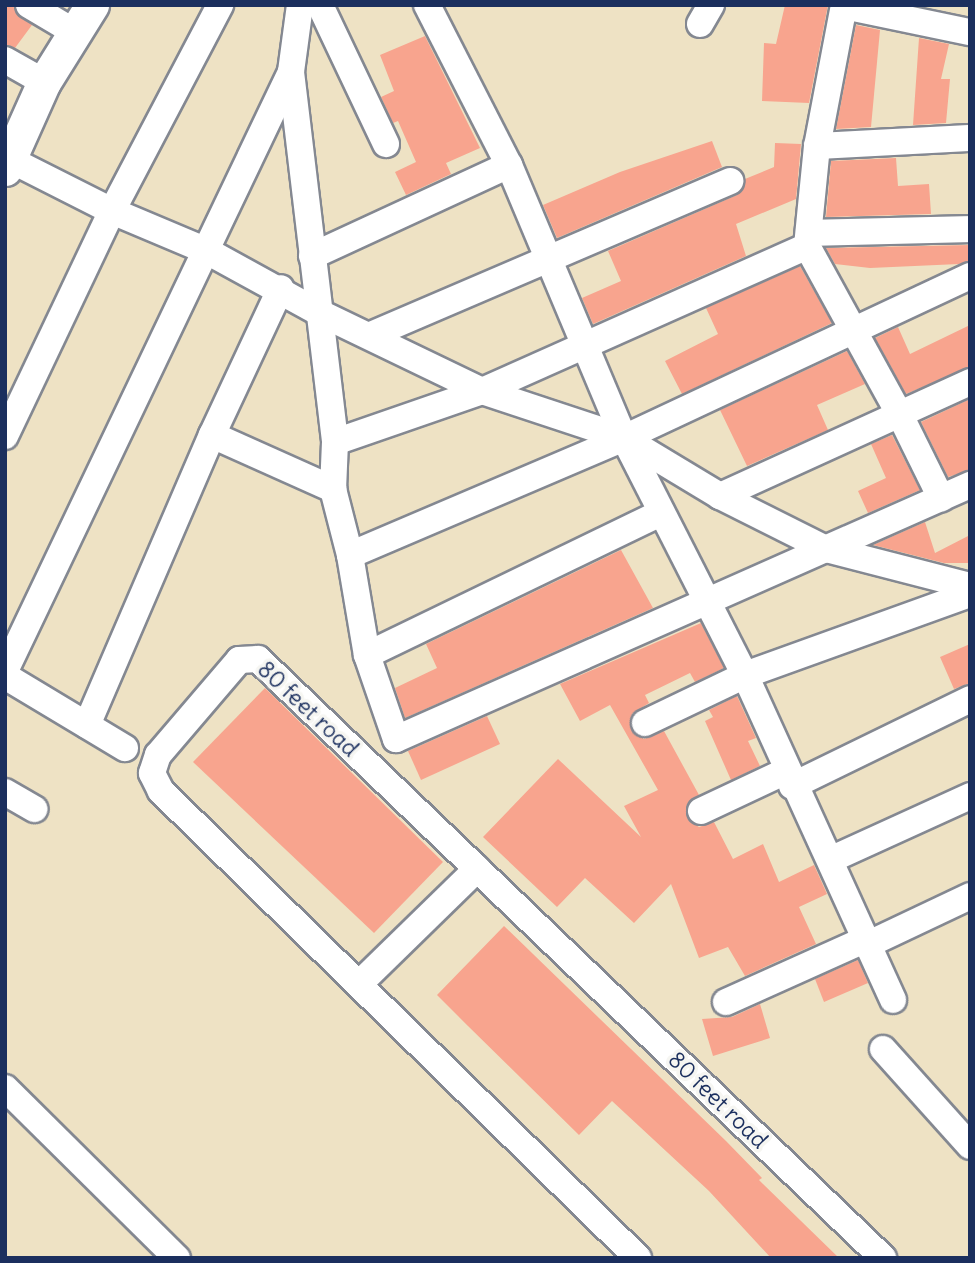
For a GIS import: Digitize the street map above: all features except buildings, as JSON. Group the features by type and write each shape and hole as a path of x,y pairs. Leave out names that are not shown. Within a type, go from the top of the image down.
{"street":[{"path":"5,436 112,211 220,5"},
{"path":"300,5 291,72 317,312 335,442 333,489 351,555 367,655 396,739 970,485"},
{"path":"320,5 386,144"},
{"path":"427,5 509,165 548,262 589,347 624,438 659,514 745,675 789,778 832,859 893,1000"},
{"path":"941,498 808,239 817,146 844,6 970,32"},
{"path":"42,9 84,19 44,82 7,162 207,251 281,288 317,312 371,335 482,391 624,438 720,496 826,549 970,586"},
{"path":"5,60 44,82"},
{"path":"5,671 291,72"},
{"path":"817,146 970,138"},
{"path":"312,256 509,165"},
{"path":"371,335 548,262 730,181"},
{"path":"335,442 482,391 589,347 808,239 970,229"},
{"path":"351,555 624,438 853,327 970,276"},
{"path":"87,725 212,435 281,288"},
{"path":"720,496 970,382"},
{"path":"212,435 333,489"},
{"path":"367,655 659,514"},
{"path":"645,723 745,675 970,594"},
{"name":"80 feet road","path":"638,1258 161,792 152,773 159,755 239,660 258,659 883,1258"},
{"path":"5,676 125,747"},
{"path":"701,811 789,778 970,699"},
{"path":"5,792 35,809"},
{"path":"832,859 970,796"},
{"path":"359,984 477,869"},
{"path":"726,1002 970,896"},
{"path":"883,1049 970,1146"},
{"path":"5,1088 177,1258"}]}
